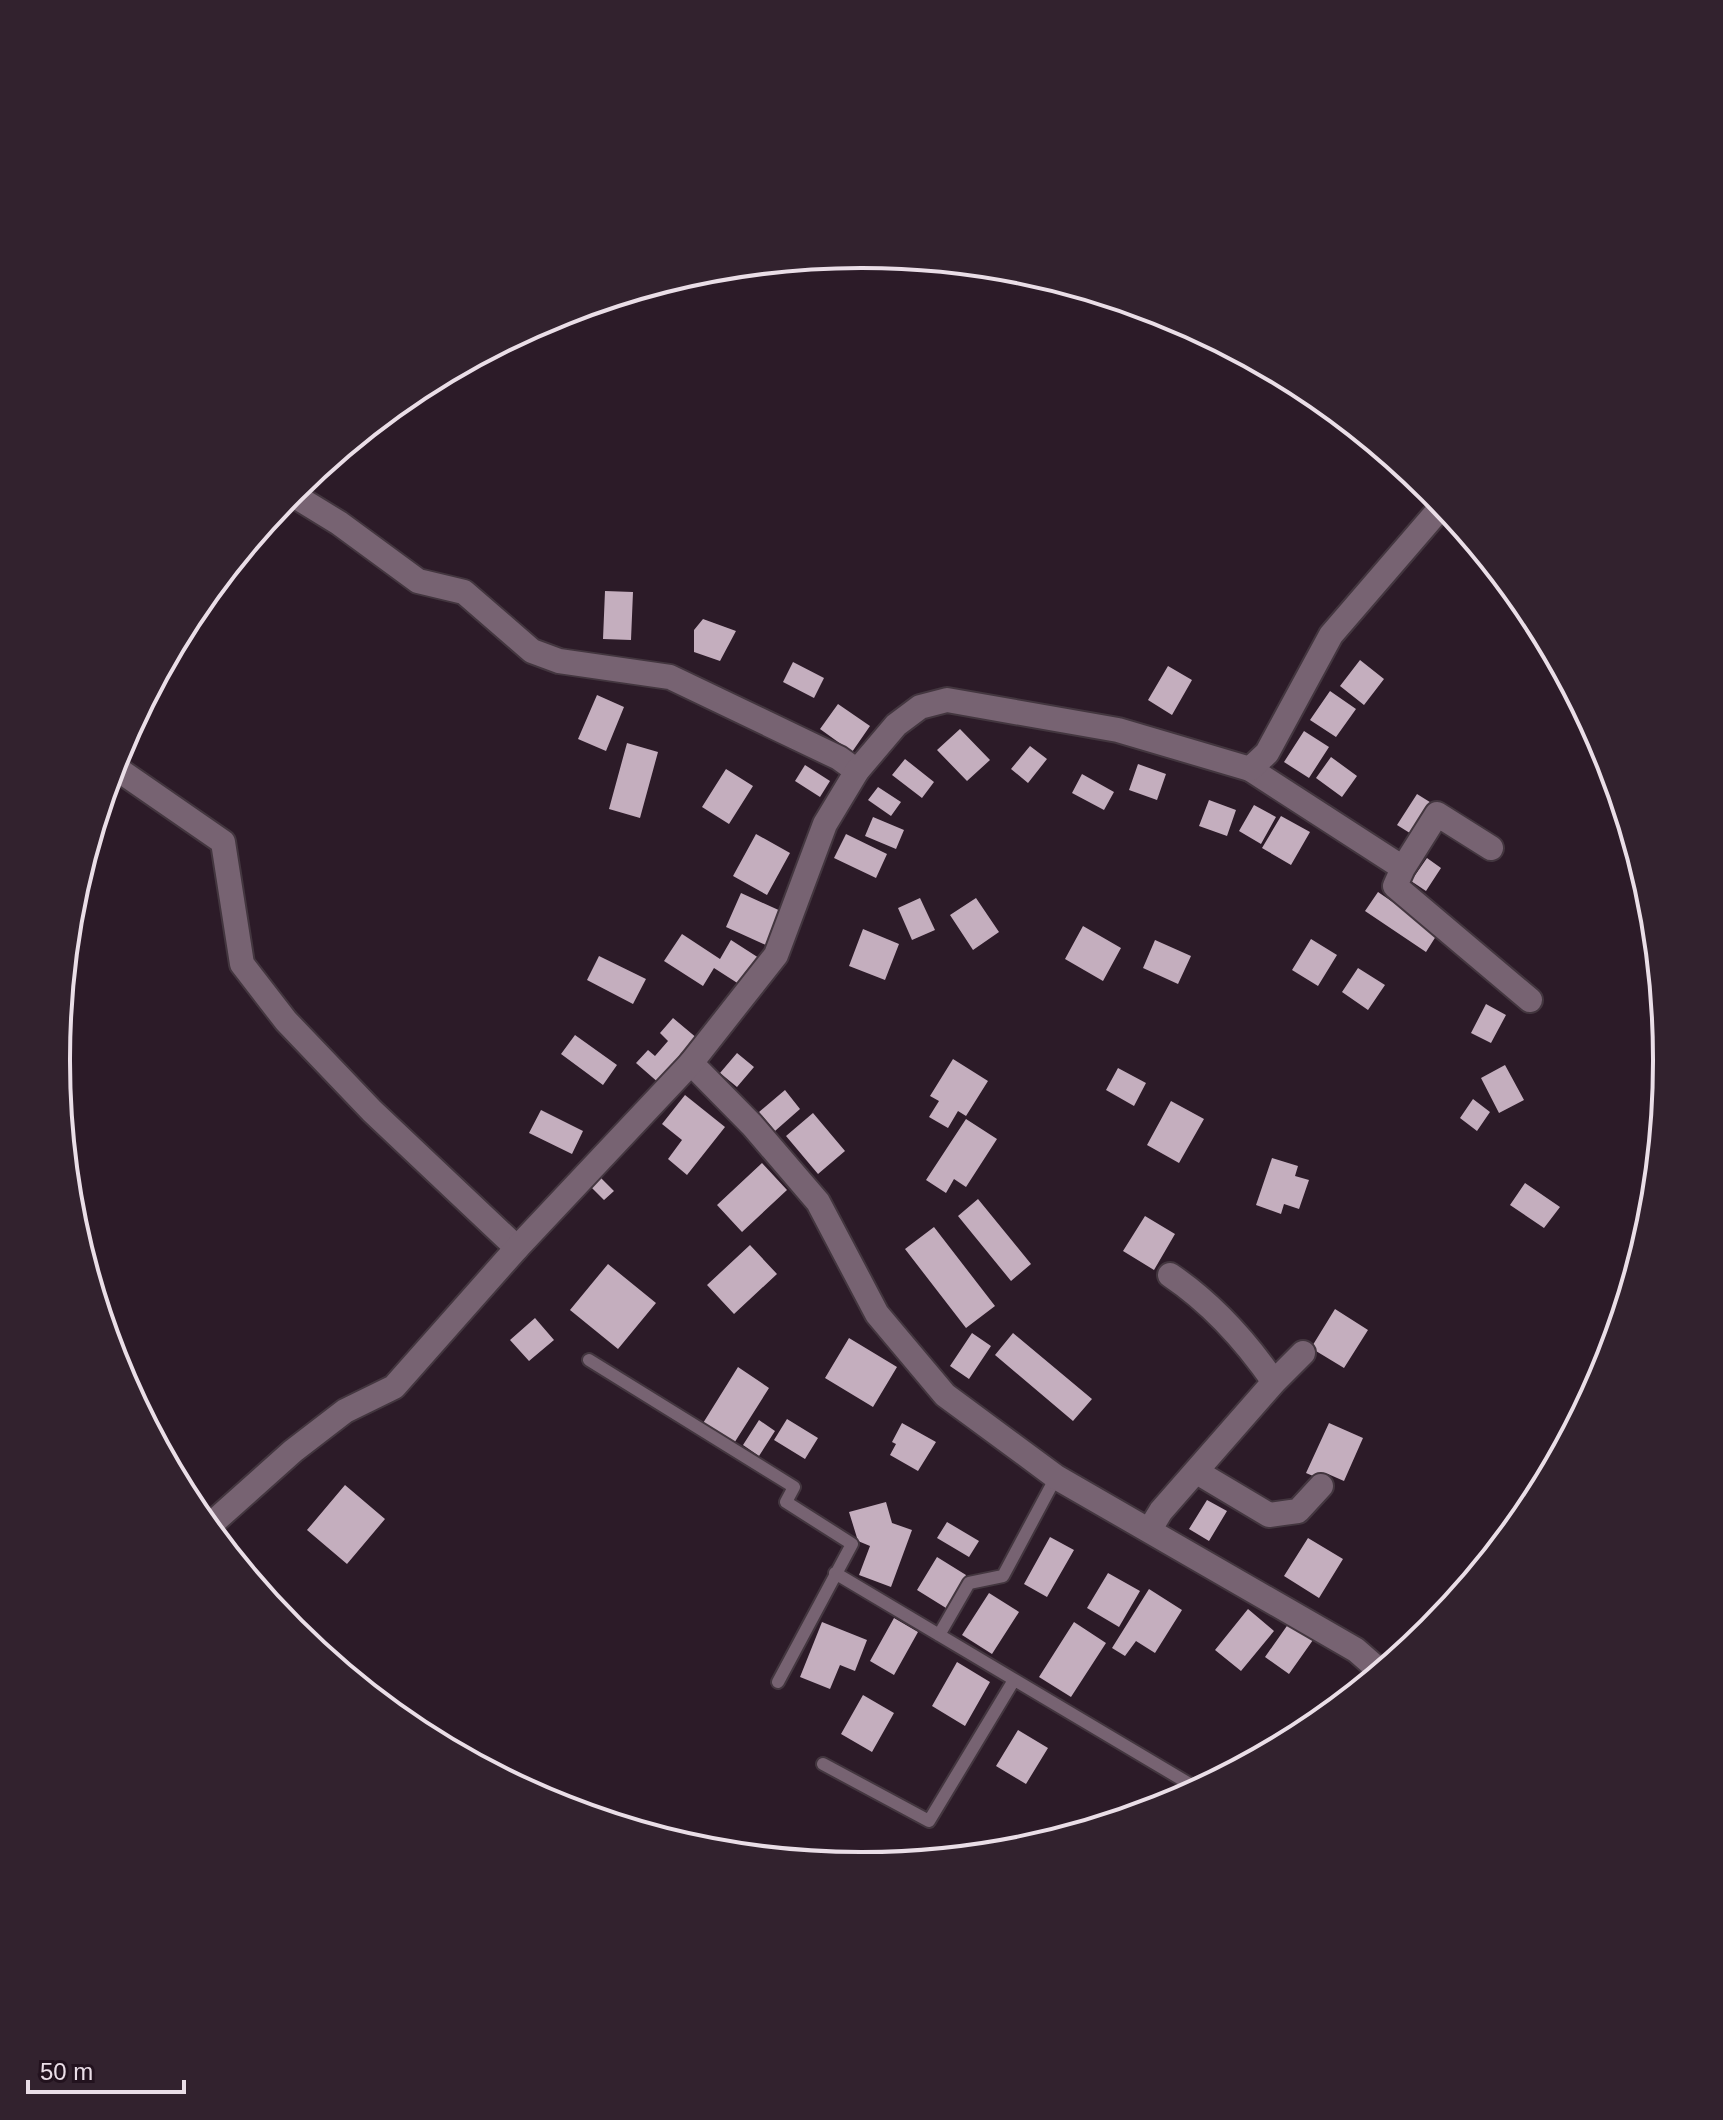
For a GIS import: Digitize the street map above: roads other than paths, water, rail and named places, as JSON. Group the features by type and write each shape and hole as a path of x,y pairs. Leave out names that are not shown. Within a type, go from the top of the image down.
{"street":[{"path":"302,500 339,523 418,581 464,592 532,651 559,661 670,677 839,758 857,771"},
{"path":"1250,769 1267,753 1339,626 1435,515"},
{"path":"217,1519 293,1451 345,1411 394,1387 517,1248 691,1063 776,955 825,824 857,771 896,725 920,707 947,700 1118,730 1250,769 1403,868"},
{"path":"124,774 223,842 242,964 286,1021 372,1111 517,1248"},
{"path":"1491,848 1437,814 1395,886 1530,1000"},
{"path":"691,1063 752,1125 818,1202 877,1314 945,1395 1056,1477 1356,1650 1372,1664"},
{"path":"1170,1275 1199,1295 1238,1334 1274,1382"},
{"path":"1150,1529 1161,1511 1303,1353"},
{"path":"1197,1472 1269,1515 1298,1511 1321,1486"}],"lane":[{"path":"589,1360 794,1487 786,1502 852,1544 778,1682"},
{"path":"939,1635 969,1583 1003,1576 1056,1477"},
{"path":"835,1573 1185,1782"},
{"path":"823,1764 929,1821 1014,1680"}]}
